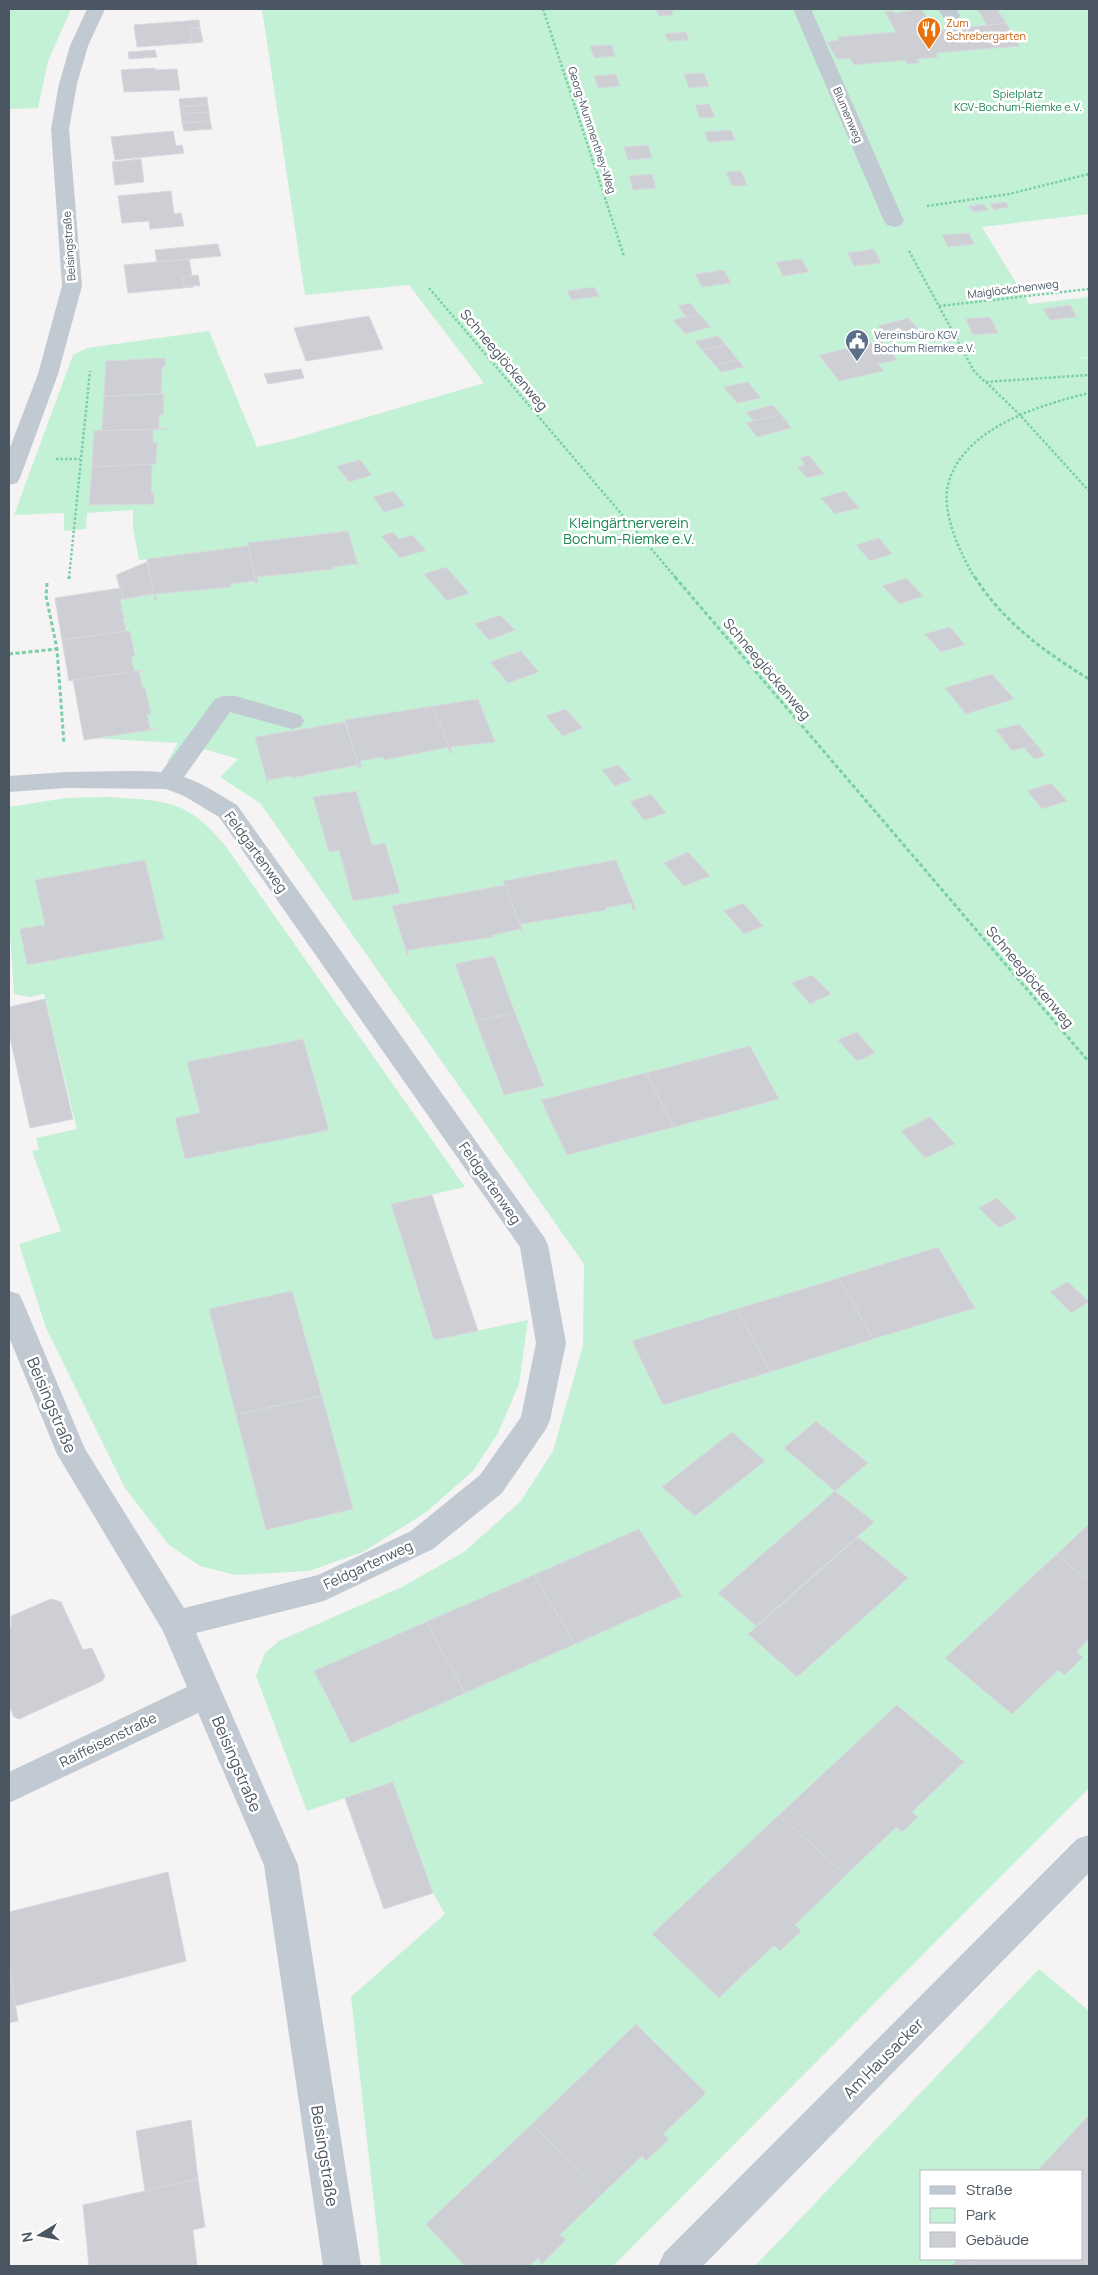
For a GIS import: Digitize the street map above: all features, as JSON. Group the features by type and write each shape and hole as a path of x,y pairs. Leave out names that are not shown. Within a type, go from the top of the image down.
{"street":[{"name":"Beisingstraße","path":"9,478 48,374 72,286 60,129 71,74 79,46 96,9"},
{"name":"Blumenweg","path":"802,9 891,215"},
{"path":"168,781 223,704 236,704 292,721"},
{"name":"Feldgartenweg","path":"9,784 66,780 128,779 168,781 193,790 228,810 534,1245 551,1342 536,1420 491,1484 422,1540 324,1587 176,1624"},
{"name":"Beisingstraße","path":"9,1302 72,1454 176,1624 281,1865 342,2266"},
{"name":"Raiffeisenstraße","path":"9,1788 207,1693"},
{"name":"Am Hausacker","path":"677,2266 1089,1850"}],"path":[{"name":"Georg-Mummenthey-Weg","path":"543,9 624,256"},
{"path":"1089,174 1057,183 891,215 974,371 1020,415 1089,491"},
{"name":"Schneeglöckenweg","path":"429,288 1089,1062"},
{"name":"Maiglöckchenweg","path":"939,306 1089,289"},
{"path":"68,580 91,366"},
{"path":"985,382 1089,375"},
{"path":"1089,393 1068,398 995,426 968,449 948,484 949,517 962,556 990,598 1024,634 1066,666 1089,679"},
{"path":"47,583 46,596 57,649 66,780"},
{"path":"9,654 57,649"}],"green space":[{"path":"9,9 71,9 48,61 38,108 9,109"},
{"path":"262,9 1089,9 1089,214 982,227 1029,304 1089,297 1089,357 1077,359 1089,358 1089,1788 613,2266 381,2266 351,1997 445,1914 433,1893 393,1782 307,1811 256,1676 265,1653 279,1641 402,1587 464,1552 521,1501 553,1451 583,1346 584,1264 260,803 220,777 238,759 204,749 189,766 167,762 178,743 91,738 157,728 150,729 147,714 151,713 145,687 142,687 139,672 146,671 146,669 134,671 131,657 135,656 130,631 126,631 123,617 132,615 123,616 120,599 154,594 156,600 155,594 230,587 230,584 254,581 256,586 258,582 257,577 333,569 333,567 356,564 358,569 348,531 248,543 248,546 139,560 133,527 133,510 87,513 86,529 64,531 64,513 14,515 73,355 87,348 209,331 257,447 292,439 484,383 409,285 305,295"},
{"path":"108,797 161,802 175,806 188,811 213,832 227,848 465,1187 391,1204 434,1340 528,1320 519,1384 498,1433 473,1471 425,1513 363,1552 309,1571 236,1575 200,1566 169,1545 125,1488 46,1328 19,1244 61,1231 32,1151 39,1150 36,1138 77,1129 44,994 30,997 14,994 9,916 9,807 66,798"},
{"path":"1039,1969 1089,2011 1089,2266 755,2266"}],"building":[{"path":"656,9 671,9 673,15 659,16"},
{"path":"922,9 931,27 921,28 924,32 1006,23 1020,46 936,53 938,57 917,59 919,63 907,64 905,60 854,65 850,58 837,59 827,42 839,40 837,37 896,32 885,12 893,11 895,13"},
{"path":"977,9 997,9 1006,23 987,25"},
{"path":"199,20 200,28 190,28 192,43 137,47 134,25"},
{"path":"190,28 200,28 203,42 192,43"},
{"path":"686,32 689,40 668,41 665,34"},
{"path":"612,45 615,56 594,58 590,46"},
{"path":"155,50 157,57 129,59 128,52"},
{"path":"155,68 155,70 177,69 180,90 124,92 121,70"},
{"path":"704,73 709,86 689,88 684,74"},
{"path":"616,74 620,86 598,88 594,76"},
{"path":"207,97 208,105 180,107 179,99"},
{"path":"709,104 715,117 700,118 695,105"},
{"path":"208,105 209,112 181,114 180,107"},
{"path":"209,112 210,121 182,123 181,114"},
{"path":"210,121 212,129 184,131 182,123"},
{"path":"731,130 735,140 708,142 705,132"},
{"path":"173,131 176,146 182,145 184,153 115,160 111,137"},
{"path":"648,145 652,158 628,160 624,147"},
{"path":"141,159 144,182 115,185 112,162"},
{"path":"741,171 747,185 732,186 726,172"},
{"path":"652,174 656,188 633,190 629,176"},
{"path":"171,191 174,214 181,213 184,226 150,229 149,221 122,223 118,196"},
{"path":"1005,202 1009,207 994,210 990,204"},
{"path":"984,204 988,210 973,212 969,206"},
{"path":"969,233 974,244 948,247 942,235"},
{"path":"218,244 221,256 157,262 155,250"},
{"path":"874,249 881,263 854,266 848,253"},
{"path":"189,259 192,276 182,277 183,285 193,284 194,287 128,293 124,265"},
{"path":"801,259 809,272 783,276 776,262"},
{"path":"724,270 731,283 702,287 695,274"},
{"path":"198,275 200,286 183,285 182,277"},
{"path":"594,287 599,296 572,300 567,291"},
{"path":"690,303 699,314 686,317 678,306"},
{"path":"1070,305 1077,317 1050,320 1043,309"},
{"path":"699,314 711,327 685,334 673,320"},
{"path":"369,316 383,349 306,361 294,328"},
{"path":"990,317 998,333 973,335 966,319"},
{"path":"908,318 918,328 889,336 878,326"},
{"path":"718,336 726,345 702,350 695,341"},
{"name":"Vereinsbüro KGV Bochum Riemke e.V.","path":"882,341 897,360 878,364 884,371 839,381 819,355"},
{"path":"726,345 738,360 715,365 702,350"},
{"path":"165,358 165,366 162,367 161,394 104,396 106,361"},
{"path":"738,360 744,367 721,372 715,365"},
{"path":"301,369 304,378 268,384 264,374"},
{"path":"748,382 761,398 737,403 724,387"},
{"path":"164,394 163,415 159,415 159,428 168,429 102,431 104,396"},
{"path":"773,405 781,414 754,421 746,412"},
{"path":"781,414 791,428 757,437 746,423"},
{"path":"161,429 153,430 153,443 157,442 156,464 92,467 94,431"},
{"path":"809,455 824,474 807,478 797,467 805,465 800,458"},
{"path":"360,460 372,475 349,482 337,466"},
{"path":"152,464 151,493 154,493 154,504 89,505 92,467"},
{"path":"394,491 405,506 384,512 373,497"},
{"path":"845,491 859,508 835,514 821,498"},
{"path":"348,531 359,569 356,564 333,567 334,569 257,577 258,582 256,583 247,543"},
{"path":"393,532 399,539 412,535 426,550 400,558 381,536"},
{"path":"879,538 892,554 870,561 856,545"},
{"path":"248,546 257,586 254,581 230,584 231,587 155,594 157,600 155,600 147,559"},
{"path":"147,562 154,594 123,599 116,575"},
{"path":"446,567 469,593 447,601 424,574"},
{"path":"906,578 923,596 900,604 882,586"},
{"path":"121,588 123,599 120,599 123,616 132,616 123,617 126,631 62,640 55,598"},
{"path":"500,615 515,630 489,640 475,624"},
{"path":"950,627 965,645 941,652 925,634"},
{"path":"130,631 135,656 131,657 134,671 146,670 69,681 62,640"},
{"path":"521,651 539,672 508,683 490,662"},
{"path":"146,670 139,672 142,687 145,687 151,714 147,714 150,729 157,729 84,740 73,680"},
{"path":"992,674 1014,699 966,714 945,688"},
{"path":"478,699 495,742 450,747 452,753 450,753 433,706"},
{"path":"433,706 449,747 384,760 383,757 360,761 362,767 359,767 345,720"},
{"path":"565,709 583,728 563,736 546,716"},
{"path":"345,722 360,770 357,765 291,778 291,776 268,780 268,785 255,737"},
{"path":"1019,724 1036,744 1012,751 996,730"},
{"path":"1036,744 1045,756 1034,759 1024,747"},
{"path":"619,765 631,780 615,786 602,770"},
{"path":"1051,783 1067,801 1042,809 1027,791"},
{"path":"356,791 372,845 385,843 400,893 353,901 339,850 329,852 313,797"},
{"path":"651,794 666,813 644,820 630,802"},
{"path":"688,852 710,876 684,886 664,863"},
{"path":"145,860 164,939 27,965 20,929 45,925 35,880"},
{"path":"616,860 636,909 633,910 631,903 606,908 606,910 521,924 523,932 503,881"},
{"path":"505,885 524,936 520,929 492,935 493,937 408,950 408,957 392,906"},
{"path":"743,903 763,926 744,934 724,911"},
{"path":"494,956 515,1013 476,1021 455,964"},
{"path":"812,975 831,994 810,1004 792,983"},
{"path":"45,999 73,1119 30,1128 9,1033 9,1007"},
{"path":"515,1013 544,1086 504,1095 476,1021"},
{"path":"857,1032 875,1053 857,1061 838,1040"},
{"path":"303,1039 329,1130 185,1159 175,1118 200,1113 187,1062"},
{"path":"750,1046 779,1099 674,1127 646,1073"},
{"path":"646,1073 674,1127 567,1155 541,1100"},
{"path":"930,1117 955,1144 925,1158 901,1131"},
{"path":"432,1195 478,1331 434,1340 391,1204"},
{"path":"997,1198 1017,1218 999,1228 979,1208"},
{"path":"938,1247 975,1308 873,1339 839,1278"},
{"path":"839,1278 873,1339 770,1372 737,1309"},
{"path":"1068,1282 1089,1302 1071,1313 1050,1292"},
{"path":"292,1291 322,1396 236,1415 209,1309"},
{"path":"737,1309 770,1372 663,1405 632,1341"},
{"path":"322,1396 353,1509 266,1530 236,1415"},
{"path":"816,1421 868,1463 835,1491 784,1448"},
{"path":"732,1432 765,1461 695,1516 662,1487"},
{"path":"835,1491 874,1522 756,1626 718,1593"},
{"path":"1089,1524 1089,1581 1056,1555"},
{"path":"639,1529 682,1596 575,1644 534,1575"},
{"path":"858,1537 908,1578 797,1677 748,1634"},
{"path":"1056,1555 1089,1581 1089,1639 1076,1652 1083,1657 1065,1675 1058,1670 1012,1714 945,1658"},
{"path":"534,1575 575,1644 465,1693 426,1622"},
{"path":"51,1599 61,1602 83,1650 92,1648 105,1676 102,1681 19,1719 14,1717 9,1706 9,1628 11,1627 11,1616"},
{"path":"426,1622 465,1693 351,1743 314,1671"},
{"path":"897,1705 964,1762 912,1812 918,1817 902,1832 896,1827 846,1875 779,1815"},
{"path":"393,1782 433,1893 384,1909 345,1798"},
{"path":"779,1815 846,1875 795,1925 801,1931 780,1951 774,1945 719,1998 652,1934"},
{"path":"168,1872 186,1961 15,2006 9,1965 9,1912"},
{"path":"9,1965 18,2021 9,2023"},
{"path":"636,2024 706,2093 663,2134 669,2139 646,2161 642,2156 601,2195 532,2124"},
{"path":"1089,2115 1089,2266 974,2266 967,2260 1083,2260 1083,2170 1038,2170"},
{"path":"191,2120 198,2179 145,2192 136,2131"},
{"path":"532,2124 601,2195 560,2235 566,2240 542,2264 538,2258 529,2266 465,2266 426,2224"},
{"path":"198,2179 205,2227 193,2230 197,2266 89,2266 83,2205"},
{"path":"957,2260 967,2260 974,2266 951,2266"}],"place":[{"name":"Zum Schrebergarten","path":"929,50"},
{"name":"Vereinsbüro KGV Bochum Riemke e.V.","path":"857,362"}],"park label":[{"name":"Spielplatz KGV-Bochum-Riemke e.V.","path":"1018,100"},
{"name":"Kleingärtnerverein Bochum-Riemke e.V.","path":"629,532"}]}
